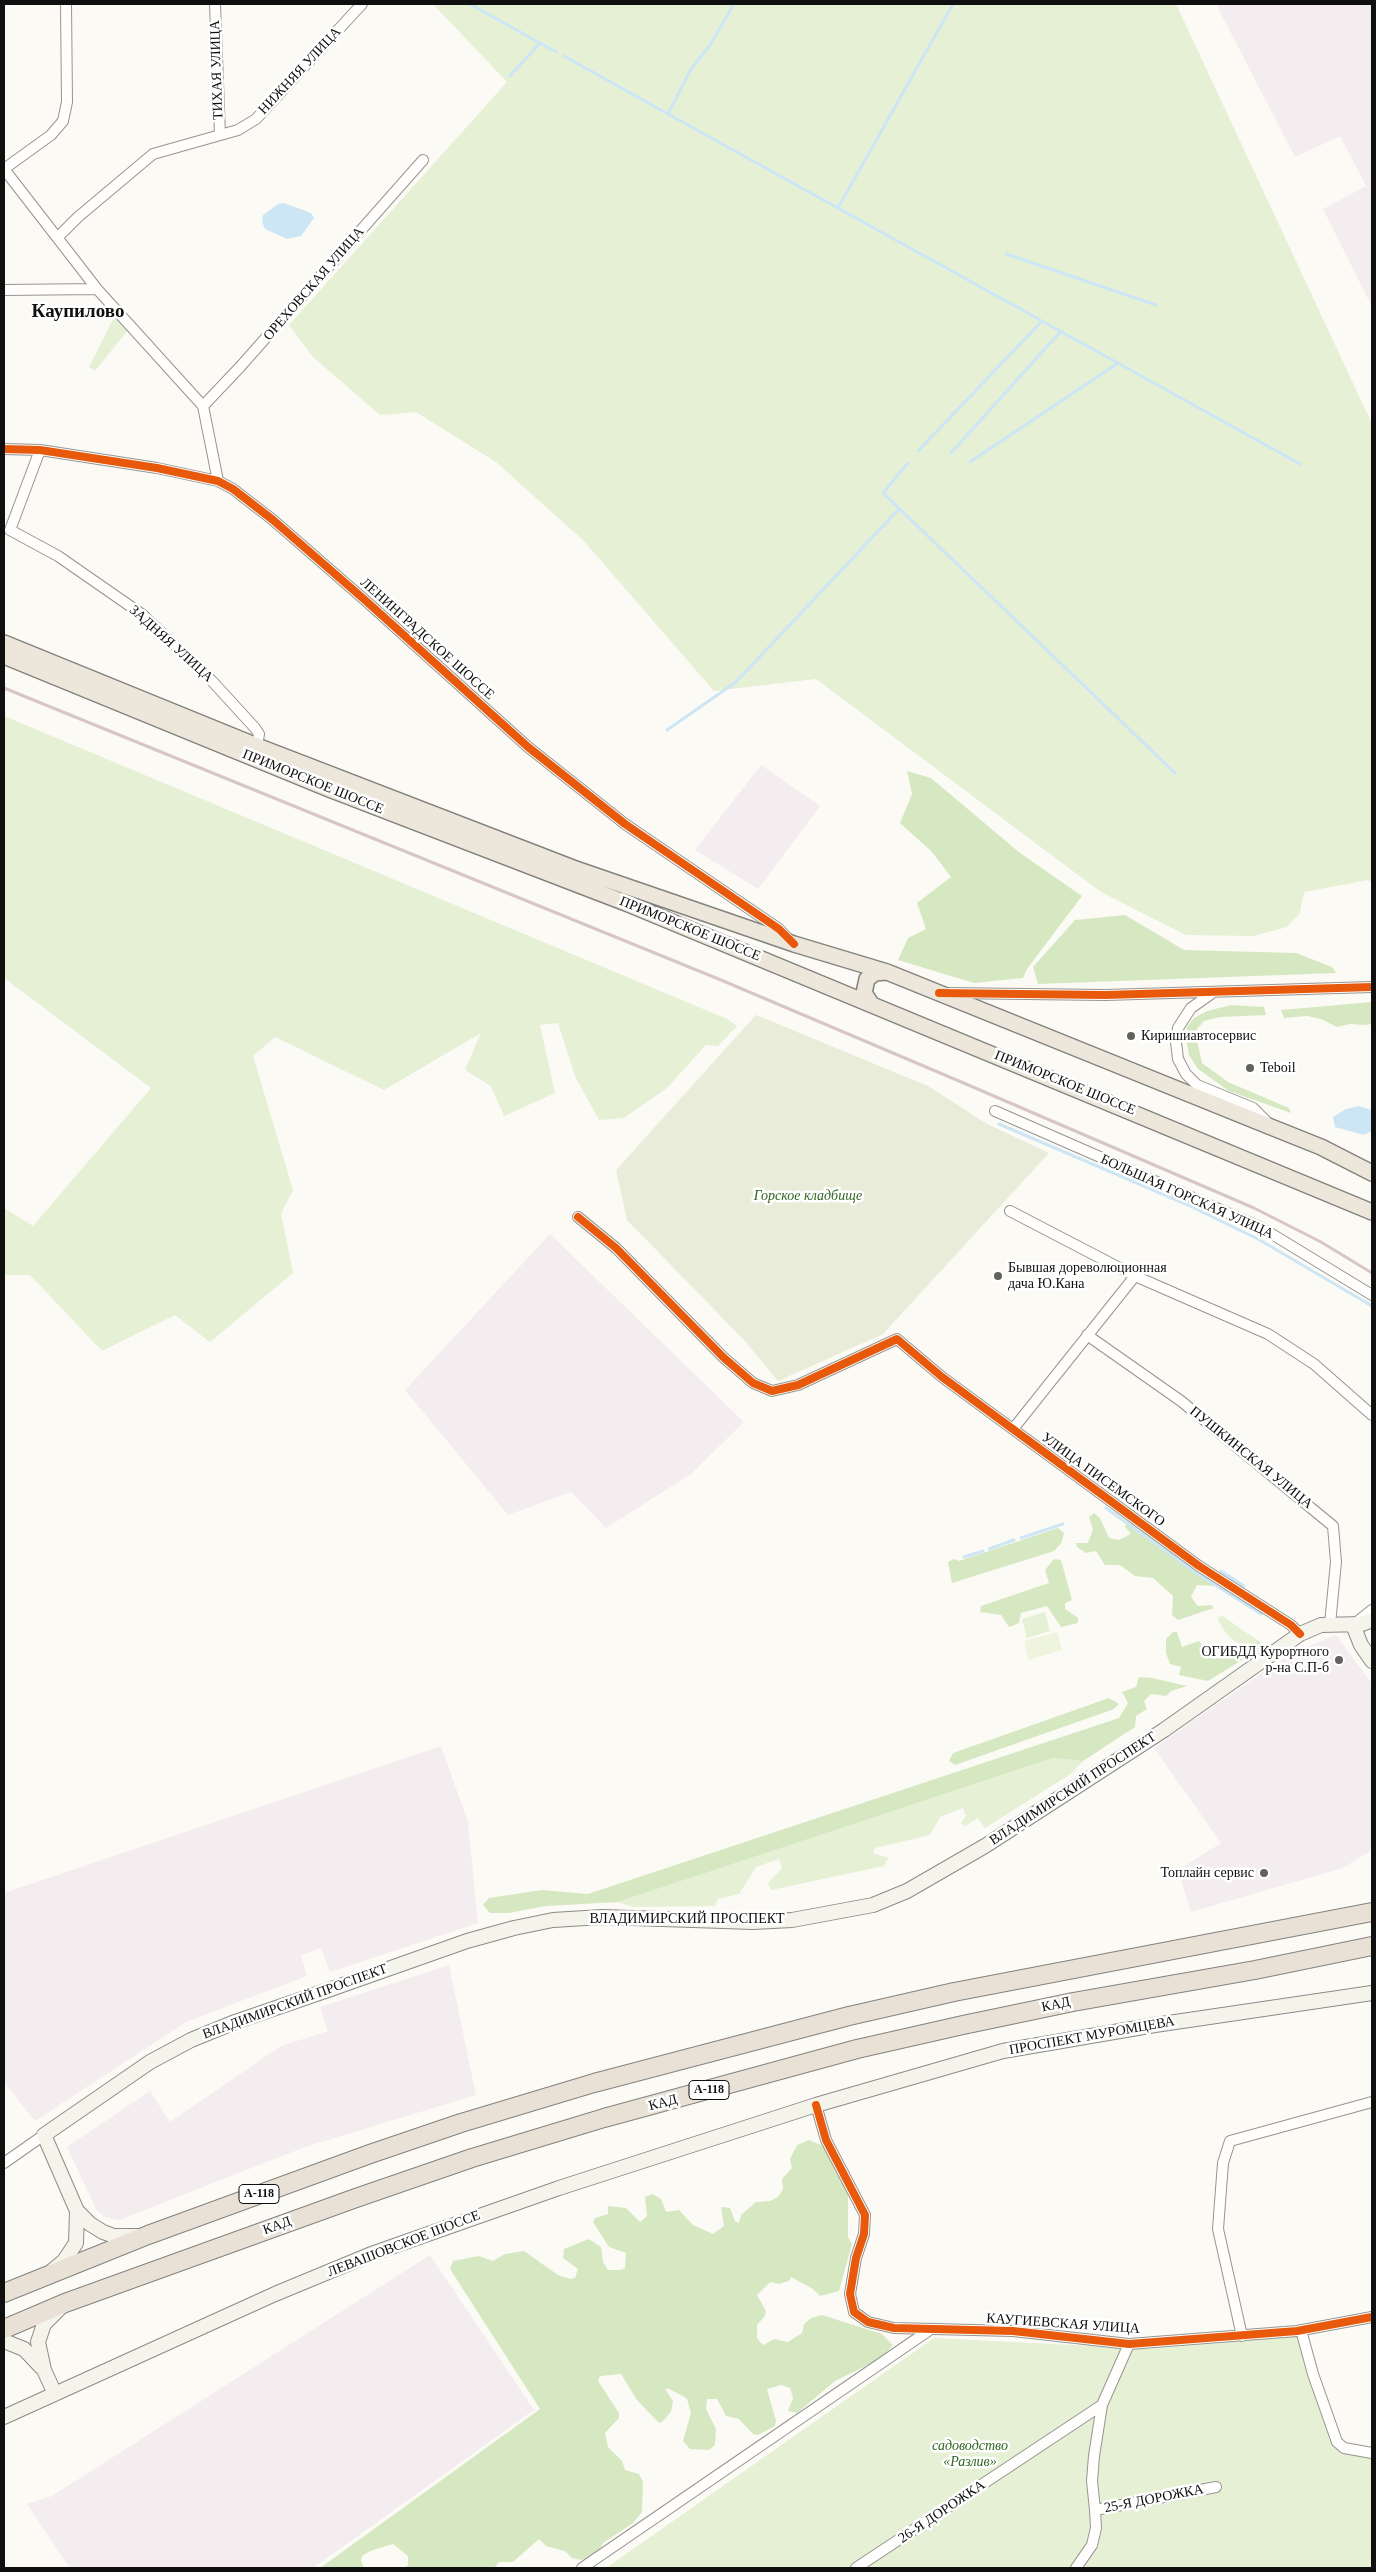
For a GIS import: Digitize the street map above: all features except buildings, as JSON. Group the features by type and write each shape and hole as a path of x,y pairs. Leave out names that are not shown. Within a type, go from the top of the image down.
{"highway":[{"name":"А-118","path":"4,2293 148,2235 461,2123 594,2083 715,2050 954,1992 1372,1912"},
{"name":"КАД","path":"4,2329 65,2303 472,2158 604,2118 857,2049 1072,2002 1255,1970 1372,1946"}],"main road":[{"name":"ПРИМОРСКОЕ ШОССЕ","path":"4,643 258,746 573,868 794,944 887,972 939,992 1321,1147 1372,1173"},
{"name":"ПРИМОРСКОЕ ШОССЕ","path":"4,656 329,789 626,903 870,1002 1372,1212"},
{"path":"870,1002 864,993 867,978 875,973 887,972"},
{"name":"ВЛАДИМИРСКИЙ ПРОСПЕКТ","path":"44,2135 150,2062 191,2040 234,2022 352,1981 514,1928 553,1920 602,1917 753,1922 792,1920 837,1914 881,1902 945,1871 985,1846 1164,1730 1300,1634 1312,1628 1330,1624 1353,1625 1372,1620"},
{"path":"1353,1625 1361,1645 1372,1661"},
{"name":"ПРОСПЕКТ МУРОМЦЕВА","path":"816,2105 1003,2052 1155,2025 1372,1994"},
{"name":"ЛЕВАШОВСКОЕ ШОССЕ","path":"4,2417 275,2294 374,2254 559,2188 816,2105"},
{"path":"44,2135 77,2211 77,2231 71,2252 64,2261 44,2276"},
{"path":"77,2211 103,2232 126,2237 148,2235"},
{"path":"55,2394 39,2354 40,2332 44,2324 65,2303"},
{"path":"4,2341 24,2349 44,2370"}],"street":[{"path":"66,4 67,102 63,121 51,135 4,169 98,289 203,406 218,481"},
{"name":"ТИХАЯ УЛИЦА","path":"215,4 220,135"},
{"name":"НИЖНЯЯ УЛИЦА","path":"58,238 78,217 152,154 238,130 256,119 362,4"},
{"name":"ОРЕХОВСКАЯ УЛИЦА","path":"203,406 240,367 423,160"},
{"path":"4,290 98,289"},
{"name":"ЛЕНИНГРАДСКОЕ ШОССЕ","path":"4,449 40,450 157,468 218,481 273,520 528,748 625,824 779,929 794,944"},
{"name":"ЗАДНЯЯ УЛИЦА","path":"40,450 10,530 58,556 143,616 212,681 255,728 259,734 258,746"},
{"path":"939,992 1041,995 1214,993 1372,987"},
{"path":"1214,993 1197,1002 1178,1028 1176,1042 1178,1059 1186,1074 1197,1085 1253,1108 1271,1127"},
{"name":"БОЛЬШАЯ ГОРСКАЯ УЛИЦА","path":"995,1111 1262,1228 1372,1295"},
{"path":"1010,1211 1135,1276 1268,1334 1314,1364 1372,1415"},
{"name":"УЛИЦА ПИСЕМСКОГО","path":"578,1217 616,1248 723,1357 753,1383 772,1390 798,1385 897,1339 942,1377 1199,1566 1291,1624 1300,1634"},
{"path":"1013,1429 1135,1276"},
{"name":"ПУШКИНСКАЯ УЛИЦА","path":"1087,1335 1181,1401 1333,1526 1336,1562 1330,1624"},
{"path":"1353,1625 1372,1610"},
{"path":"1242,2336 1218,2228 1223,2163 1230,2141 1372,2102"},
{"name":"КАУГИЕВСКАЯ УЛИЦА","path":"816,2105 826,2140 865,2215 864,2234 856,2258 850,2294 854,2312 868,2322 894,2328 928,2331 1013,2331 1129,2344 1301,2330 1372,2318"},
{"name":"ВЛАДИМИРСКИЙ ПРОСПЕКТ","path":"4,2163 44,2135"},
{"path":"1301,2330 1313,2374 1336,2442 1344,2448 1372,2453"},
{"path":"582,2568 928,2331"},
{"path":"1096,2510 1092,2481 1102,2405 1129,2344"},
{"name":"26-Я ДОРОЖКА","path":"856,2568 1102,2405"},
{"name":"25-Я ДОРОЖКА","path":"1076,2568 1092,2545 1096,2528 1096,2510 1216,2487"}],"shaded area":[{"path":"1216,4 1372,4 1372,307 1323,209 1366,186 1340,136 1295,157"},
{"path":"761,765 820,806 758,889 695,850"},
{"path":"550,1234 744,1422 691,1474 606,1528 571,1492 508,1515 405,1390"},
{"path":"1336,1635 1372,1684 1372,1850 1343,1868 1191,1912 1178,1870 1221,1843 1154,1748 1281,1660"},
{"path":"441,1746 468,1822 478,1923 330,1972 321,1948 301,1955 307,1976 186,2022 35,2121 4,2082 4,1893"},
{"path":"449,1965 476,2095 305,2147 119,2220 105,2217 97,2211 67,2147 150,2091 170,2122 281,2046 328,2031 320,2007"},
{"path":"430,2255 534,2410 313,2568 70,2568 27,2504 52,2496"}],"green space":[{"path":"433,4 1176,4 1372,424 1372,882 1368,880 1304,892 1300,913 1287,927 1253,936 1186,935 1101,892 816,679 714,691 583,540 496,462 416,412 380,415 313,357 289,325 507,82"},
{"path":"115,315 128,330 95,371 89,367"},
{"path":"4,716 727,1019 737,1026 718,1046 706,1045 667,1088 624,1118 599,1120 575,1076 558,1023 540,1025 555,1093 504,1116 491,1086 465,1070 481,1033 384,1090 275,1037 253,1056 293,1190 281,1214 293,1273 210,1342 175,1315 102,1351 30,1275 4,1275 4,1208 33,1226 151,1088 4,978"},
{"path":"907,771 931,778 1020,853 1082,896 1027,969 1023,978 974,983 898,960 908,938 926,929 917,903 951,877 932,852 900,823 912,794"},
{"path":"1125,915 1184,950 1296,953 1332,967 1336,973 1038,984 1033,967 1075,920"},
{"path":"1372,1002 1372,1024 1364,1025 1350,1024 1337,1027 1321,1019 1307,1016 1284,1018 1281,1010"},
{"path":"1231,1005 1264,1007 1266,1015 1220,1017 1204,1021 1197,1029 1197,1041 1202,1063 1228,1082 1289,1108 1291,1113 1229,1091 1198,1069 1189,1055 1186,1039 1187,1027 1194,1018 1207,1011"},
{"name":"Горское кладбище","path":"756,1015 928,1086 987,1124 1049,1153 883,1334 778,1381 744,1340 627,1220 616,1170"},
{"path":"1094,1513 1100,1518 1109,1538 1119,1540 1131,1534 1125,1527 1127,1522 1133,1523 1213,1580 1213,1586 1197,1585 1191,1597 1198,1606 1211,1605 1214,1608 1178,1620 1172,1615 1173,1596 1153,1578 1135,1576 1120,1565 1105,1565 1096,1551 1086,1553 1077,1547 1076,1543 1088,1543 1093,1529 1089,1517"},
{"path":"1058,1528 1064,1533 1062,1542 1054,1551 952,1583 948,1562 954,1559 959,1561"},
{"path":"1054,1559 1061,1560 1072,1600 1065,1603 1065,1609 1078,1618 1078,1623 1061,1627 1047,1606 1021,1613 1019,1623 1009,1627 1001,1615 980,1612 981,1606 1049,1583 1045,1570"},
{"path":"1045,1612 1050,1631 1027,1638 1022,1619"},
{"path":"1223,1616 1259,1641 1243,1647 1228,1636 1219,1622 1218,1617"},
{"path":"1057,1632 1062,1650 1029,1660 1024,1641"},
{"path":"1173,1632 1177,1632 1182,1647 1199,1641 1209,1655 1220,1656 1221,1651 1230,1644 1237,1649 1259,1641 1262,1645 1258,1650 1208,1681 1179,1675 1181,1667 1170,1664 1166,1653 1166,1639"},
{"path":"1139,1677 1187,1686 1171,1691 1166,1696 1151,1694 1144,1701 1147,1709 1136,1716 1135,1727 1083,1761 1053,1758 618,1902 546,1906 509,1913 490,1913 483,1905 489,1898 542,1890 588,1894 1119,1718 1128,1703 1122,1692 1136,1687"},
{"path":"1109,1698 1119,1704 1114,1709 955,1765 949,1761 953,1753"},
{"path":"1053,1758 1083,1761 1072,1773 985,1828 978,1818 965,1826 961,1823 966,1816 963,1808 940,1817 930,1835 875,1848 873,1853 889,1858 884,1866 771,1890 768,1883 782,1868 779,1859 756,1867 739,1894 718,1899 715,1906 633,1907 618,1902"},
{"path":"809,2140 826,2147 836,2173 845,2184 848,2194 848,2237 852,2244 839,2291 820,2296 813,2289 791,2277 789,2281 779,2284 770,2282 757,2295 766,2311 765,2316 757,2325 757,2338 763,2345 774,2339 788,2342 802,2333 804,2324 811,2318 822,2315 882,2334 893,2345 880,2359 835,2381 797,2413 788,2411 793,2398 790,2388 781,2385 767,2389 776,2421 775,2426 758,2435 753,2434 739,2419 726,2416 717,2399 707,2399 706,2409 716,2429 715,2445 709,2450 690,2449 683,2441 691,2413 687,2399 683,2396 665,2389 673,2401 671,2412 661,2423 637,2400 621,2374 600,2376 598,2381 619,2413 619,2418 605,2433 608,2447 622,2461 625,2470 639,2474 643,2482 642,2512 633,2523 603,2543 597,2554 581,2560 572,2558 565,2551 546,2546 539,2539 513,2562 499,2562 494,2568 405,2568 408,2565 408,2556 393,2544 370,2551 362,2556 361,2561 364,2568 320,2568 540,2409 450,2269 453,2261 479,2256 493,2261 505,2254 524,2251 558,2275 570,2279 575,2278 578,2269 563,2258 564,2249 589,2239 601,2247 603,2262 608,2270 621,2270 625,2268 626,2253 609,2247 593,2222 595,2218 608,2214 608,2206 626,2208 640,2222 647,2216 645,2197 653,2194 661,2199 666,2212 679,2210 693,2225 713,2234 724,2226 721,2207 730,2208 735,2221 739,2223 741,2215 756,2202 770,2201 778,2197 783,2189 782,2179 792,2168 790,2159 797,2145"},
{"name":"садоводство «Разлив»","path":"1298,2336 1320,2410 1333,2445 1344,2452 1372,2458 1372,2568 606,2568 934,2338 1151,2349"}],"water":[{"path":"284,203 311,213 314,218 301,236 287,239 265,229 262,222 263,215 278,204"},
{"path":"1359,1106 1372,1110 1372,1131 1364,1135 1335,1127 1333,1117 1346,1109"}],"waterway":[{"path":"470,4 556,52"},
{"path":"564,56 668,114 691,69 710,45 734,4"},
{"path":"838,208 953,4"},
{"path":"510,76 540,43"},
{"path":"668,114 1042,321 918,451"},
{"path":"1006,254 1156,305"},
{"path":"1042,321 1300,464"},
{"path":"951,453 1061,331"},
{"path":"970,462 1118,363"},
{"path":"908,463 883,493 1175,773"},
{"path":"667,730 736,682 899,509"},
{"path":"999,1124 1188,1205 1258,1239 1372,1306"},
{"path":"1106,1508 1195,1572 1261,1614"},
{"path":"1021,1538 1063,1524"},
{"path":"989,1549 1014,1540"},
{"path":"964,1557 983,1551"},
{"path":"1221,1571 1244,1586"}],"railway":[{"path":"4,688 721,980 966,1084 1254,1208 1321,1242 1372,1273"}],"cycle path":[{"path":"4,449 40,450 157,468 218,481 233,489 273,520 366,601 528,747 625,824 779,929 794,944"},
{"path":"939,993 1105,995 1372,987"},
{"path":"578,1217 616,1248 723,1357 753,1383 772,1391 798,1385 897,1339 942,1377 1199,1566 1291,1625 1300,1634"},
{"path":"816,2105 826,2140 865,2215 864,2234 856,2258 850,2294 854,2312 868,2322 894,2328 1013,2331 1129,2344 1297,2331 1372,2317"}],"place":[{"name":"Киришиавтосервис","path":"1131,1036"},
{"name":"Teboil","path":"1250,1068"},
{"name":"Бывшая дореволюционная дача Ю.Кана","path":"998,1276"},
{"name":"ОГИБДД Курортного р-на С.П-б","path":"1339,1660"},
{"name":"Топлайн сервис","path":"1264,1873"}],"district":[{"name":"Каупилово","path":"78,312"}]}
